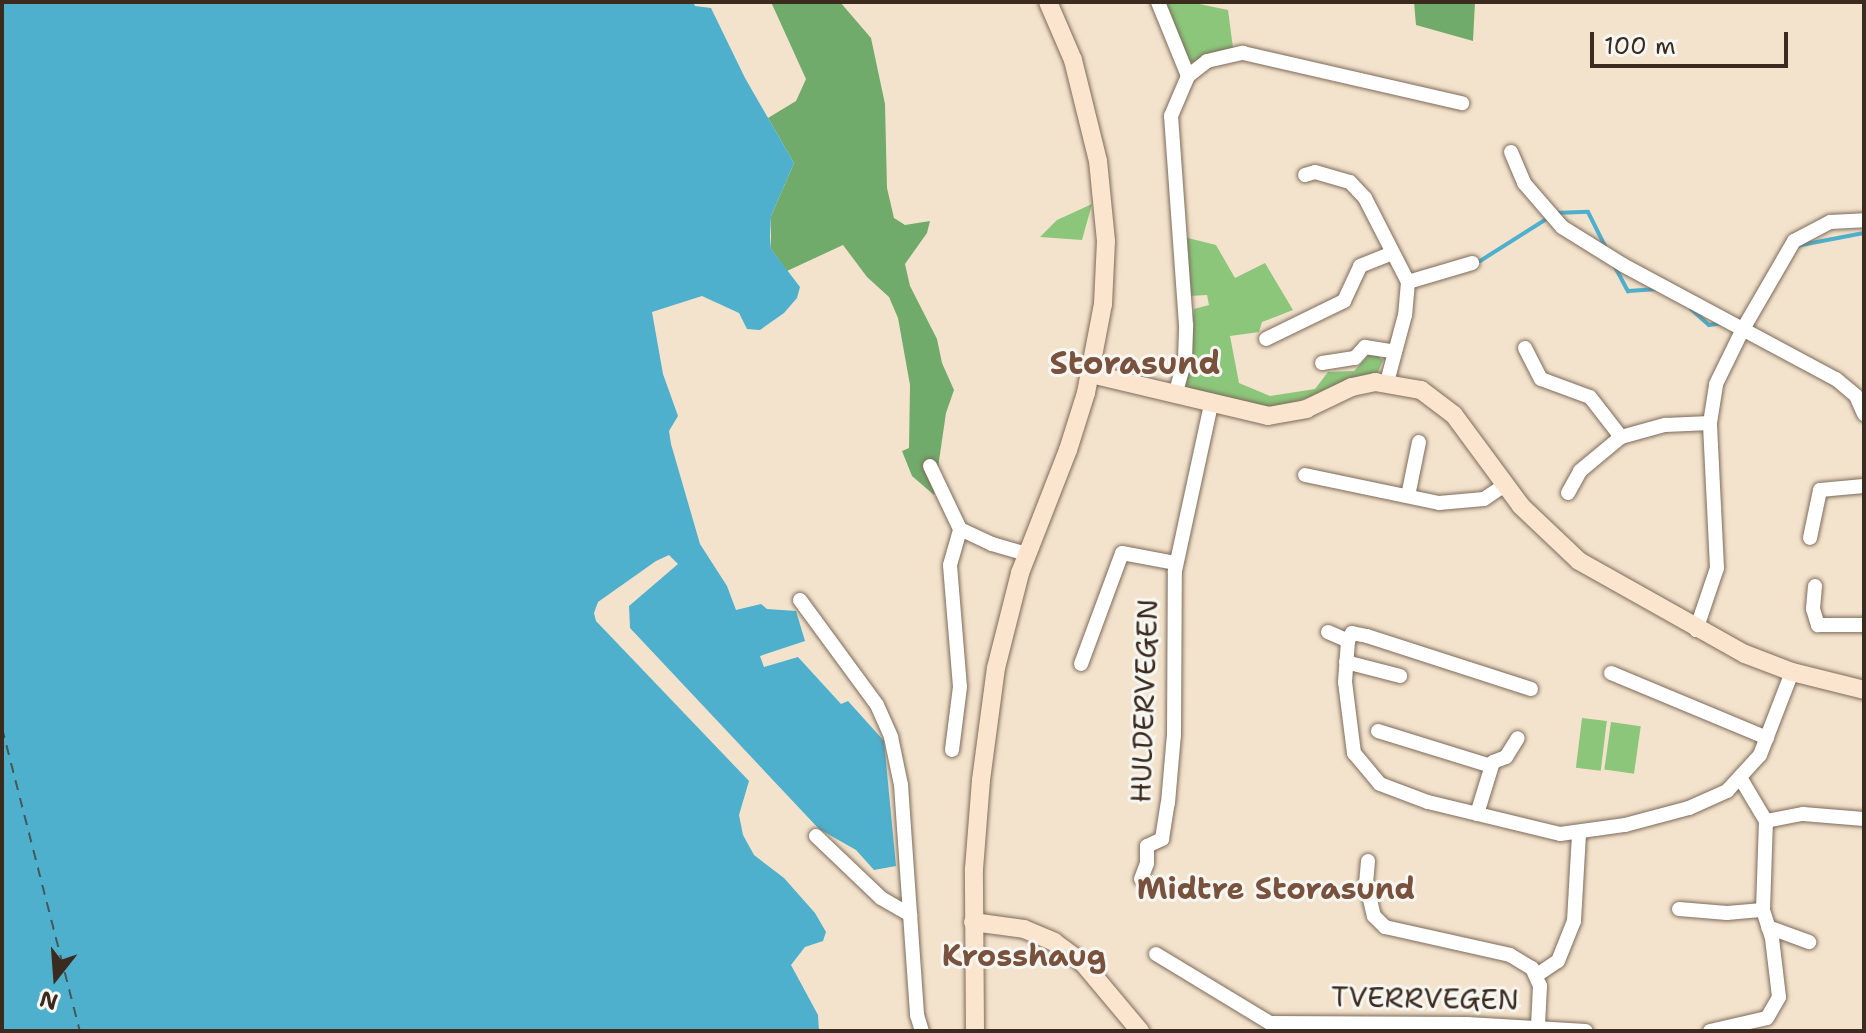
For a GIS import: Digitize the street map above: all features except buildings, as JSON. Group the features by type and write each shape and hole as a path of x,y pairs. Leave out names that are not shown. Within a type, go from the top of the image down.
{"street":[{"path":"975,1031 973,922 977,832 989,712 1003,635 1026,554 1068,450 1091,374 1103,304 1104,211 1084,100 1048,2"},
{"path":"1158,2 1188,76"},
{"path":"1175,395 1185,359 1186,325 1171,116 1188,76 1207,61 1243,53 1462,103"},
{"path":"1511,152 1524,183 1562,227 1623,265 1836,379 1863,406"},
{"path":"1305,175 1315,172 1350,182 1365,198 1408,282 1405,315 1387,382"},
{"path":"1696,630 1709,597 1717,557 1710,423 1716,384 1743,329 1794,241 1830,222 1864,220"},
{"path":"1266,339 1344,301 1360,266 1392,253"},
{"path":"1408,282 1472,263"},
{"path":"1322,363 1355,358 1365,347 1395,352"},
{"path":"1525,348 1541,379 1590,397 1621,437"},
{"path":"1091,374 1249,414 1287,414 1316,406 1352,387 1387,382 1421,390 1442,403 1542,529 1579,561 1696,630 1745,654 1792,672 1864,690"},
{"name":"HULDERVEGEN","path":"1141,879 1147,863 1147,846 1162,839 1172,769 1176,563 1211,405"},
{"path":"1568,493 1580,471 1621,437 1665,425 1710,423"},
{"path":"1408,496 1419,442"},
{"path":"930,466 960,529 992,544 1026,554"},
{"path":"1305,475 1439,503 1484,499 1505,485"},
{"path":"1810,538 1820,490 1864,486"},
{"path":"952,750 960,687 950,565 960,529"},
{"name":"HULDERVEGEN","path":"1081,664 1122,553 1176,563"},
{"path":"1815,586 1813,609 1818,625 1864,625"},
{"path":"800,600 887,723 901,785 917,1015 922,1031"},
{"path":"1328,632 1348,641"},
{"path":"1531,689 1367,636 1352,633 1348,641 1348,722 1354,753 1362,766 1396,793 1540,831 1579,834 1689,808 1727,791 1741,779 1767,738 1792,672"},
{"path":"1346,662 1400,676"},
{"path":"1611,673 1767,738"},
{"path":"1378,731 1491,766"},
{"path":"1477,814 1493,762 1506,757 1518,738"},
{"path":"1710,1031 1771,1025 1779,997 1774,952 1763,910 1766,821 1741,779"},
{"path":"1766,821 1803,814 1864,819"},
{"path":"1537,975 1558,961 1573,924 1579,834"},
{"path":"816,836 881,898 910,915"},
{"path":"1368,861 1366,882 1374,916 1385,927 1510,955 1525,963 1537,975 1541,996 1538,1026"},
{"path":"1679,909 1727,913 1763,910"},
{"path":"973,922 1024,929 1054,942 1083,963 1140,1031"},
{"path":"1768,927 1809,942"},
{"name":"TVERRVEGEN","path":"1156,954 1262,1026 1538,1026 1586,1031"}],"green space":[{"path":"771,2 840,2 871,38 885,104 887,188 894,218 905,225 930,221 927,233 905,264 910,286 937,339 942,363 954,390 946,413 934,495 912,476 902,451 909,448 910,385 898,318 889,297 867,277 843,245 787,271 771,249 771,216 794,163 768,118 796,101 806,79"},
{"path":"1162,2 1190,2 1228,10 1233,48 1194,62 1187,61"},
{"path":"1414,2 1475,2 1473,41 1416,25"},
{"path":"1092,204 1082,240 1040,237 1057,220"},
{"path":"1184,237 1216,245 1235,278 1265,263 1293,310 1262,322 1259,332 1230,336 1239,383 1270,396 1315,389 1328,372 1354,371 1372,352 1383,360 1378,372 1274,410 1197,393 1184,384 1194,309 1209,305 1207,295 1190,296"},
{"path":"1582,718 1607,721 1601,771 1576,768"},
{"path":"1611,722 1641,726 1634,774 1604,770"}],"water":[{"path":"2,2 693,2 695,6 711,8 745,78 794,163 771,216 770,237 771,249 800,287 797,298 784,313 760,330 747,329 739,313 702,296 652,312 663,374 678,416 669,431 671,444 700,544 727,586 736,610 761,604 767,609 796,611 805,641 760,656 764,667 798,657 841,704 848,701 884,741 896,866 874,870 856,850 819,829 630,628 629,606 678,564 669,555 598,602 594,613 596,621 749,781 739,815 743,835 754,855 784,878 815,913 826,932 823,941 805,947 791,965 818,1015 819,1031 2,1031"}],"waterway":[{"path":"1555,213 1588,212 1607,250"},
{"path":"1480,261 1548,218"},
{"path":"1796,246 1864,233"},
{"path":"1614,265 1628,291 1658,289"},
{"path":"1691,309 1709,325 1723,323"}],"ferry route":[{"path":"2,728 80,1031"}],"district":[{"name":"Storasund","path":"1135,363"},
{"name":"Midtre Storasund","path":"1276,889"},
{"name":"Krosshaug","path":"1024,956"}]}
